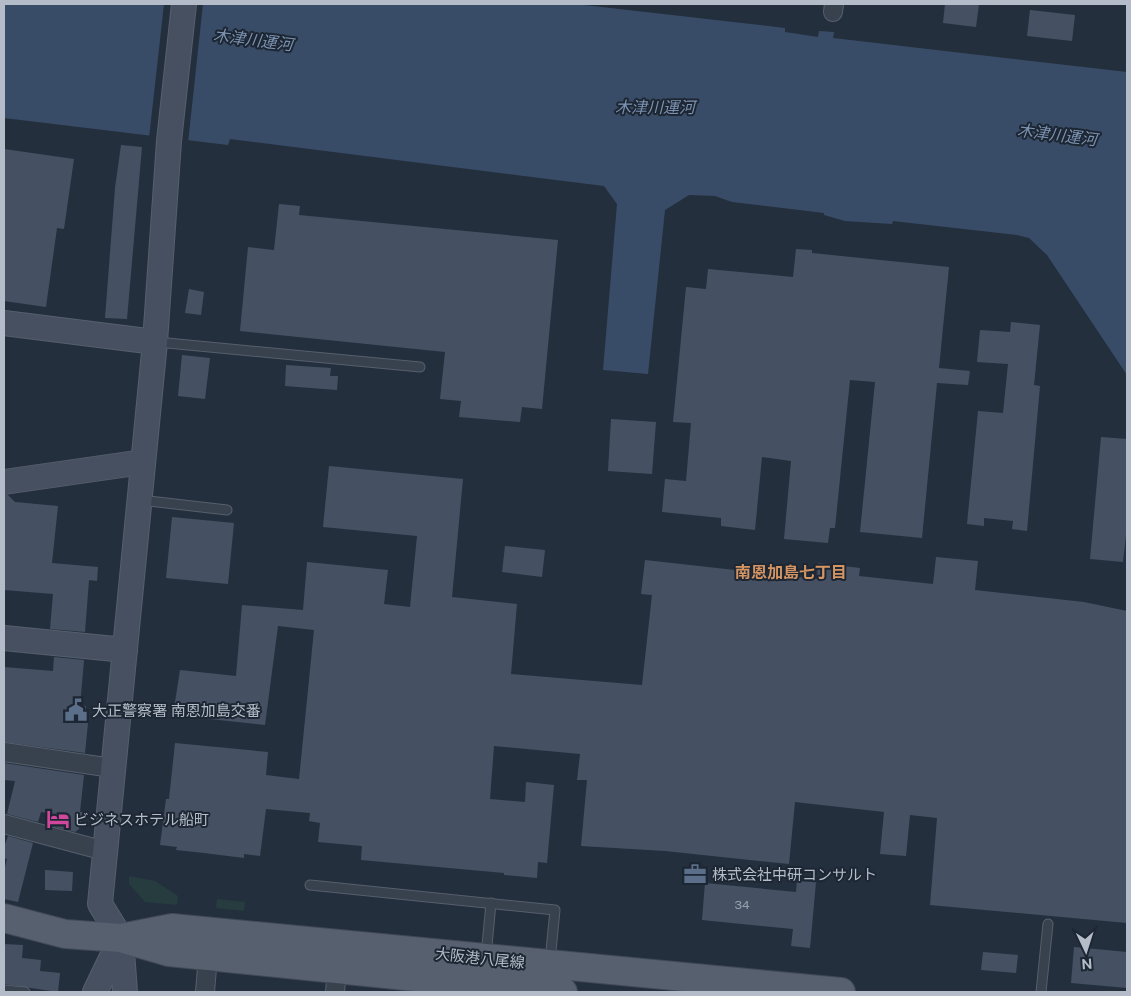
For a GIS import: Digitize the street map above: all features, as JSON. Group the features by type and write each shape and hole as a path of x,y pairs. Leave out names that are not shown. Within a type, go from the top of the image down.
{"main road":[{"name":"大阪港八尾線","path":"4,918 65,934 121,938 169,952 208,956 336,980 413,985 552,981 841,992"},
{"name":"大阪港八尾線","path":"121,938 172,928 486,958 552,981"}],"street":[{"path":"125,992 121,938 100,904 155,342 169,141 184,4"},
{"path":"4,323 155,342"},
{"path":"4,482 143,462"},
{"path":"4,638 125,650"},
{"path":"4,752 112,768"},
{"path":"4,824 105,851"},
{"path":"95,992 121,938"},
{"path":"205,992 208,956"}],"lane":[{"path":"155,342 420,366"},
{"path":"139,500 227,510"},
{"path":"310,885 555,910 552,981"},
{"path":"486,958 491,904"},
{"path":"1041,992 1048,924"},
{"path":"4,990 25,992"}],"green space":[{"path":"129,876 155,881 178,896 177,905 145,902 129,884"},
{"path":"217,899 245,902 244,911 216,908"}],"water":[{"name":"木津川運河","path":"4,4 575,4 785,28 785,32 818,37 819,31 834,32 833,38 1127,72 1127,375 1047,255 1029,238 893,221 892,224 845,221 824,215 824,213 732,202 715,196 689,195 665,210 648,374 603,370 617,204 604,186 230,139 228,145 4,118"}],"pier":[{"path":"164,4 203,4 188,143 149,138"}],"building":[{"path":"945,4 979,4 976,27 943,23"},
{"path":"1030,10 1075,15 1072,41 1027,36"},
{"path":"121,145 142,147 127,319 105,318 115,188"},
{"path":"4,149 74,159 64,229 57,228 46,307 4,301"},
{"path":"279,204 300,206 299,215 558,240 542,409 522,407 520,422 459,417 461,401 440,399 445,352 240,331 248,247 274,250"},
{"path":"796,249 812,250 812,253 949,267 939,368 970,371 968,385 937,383 922,538 860,532 875,382 850,380 835,528 830,528 828,543 784,539 791,461 762,457 755,530 721,526 721,518 662,512 665,479 686,481 691,423 673,422 686,287 706,289 708,269 793,277"},
{"path":"189,289 204,292 201,315 185,313"},
{"path":"1011,322 1040,325 1034,385 1040,386 1027,531 1012,529 1013,521 984,518 984,526 967,524 978,411 1003,413 1008,364 977,362 980,330 1010,332"},
{"path":"182,355 210,358 205,399 178,396"},
{"path":"286,365 331,368 330,376 338,376 337,390 285,386"},
{"path":"611,419 656,422 652,474 608,471"},
{"path":"1101,437 1127,439 1127,526 1123,562 1090,559"},
{"path":"329,466 463,479 452,597 517,604 511,674 642,685 652,595 641,594 645,560 817,579 818,563 860,568 859,576 933,584 936,557 978,561 975,590 1084,602 1127,611 1127,923 930,905 937,818 910,815 906,856 880,854 884,812 795,802 789,864 665,851 581,846 587,780 577,780 580,754 494,746 490,799 525,802 526,782 554,785 547,863 538,862 537,878 504,875 504,873 361,860 362,846 318,842 320,823 309,821 310,813 266,809 260,856 244,854 244,858 176,850 177,847 160,845 166,799 169,799 175,743 268,752 266,775 299,779 314,630 278,626 265,725 173,715 180,670 236,676 242,605 303,610 307,562 388,570 384,604 410,607 417,536 323,527"},
{"path":"4,495 8,495 15,502 58,506 52,563 98,567 97,581 89,580 85,632 50,629 53,594 4,590"},
{"path":"172,517 234,523 228,584 166,578"},
{"path":"505,546 545,550 542,577 502,572"},
{"path":"54,657 84,660 80,706 86,706 85,722 88,723 85,753 4,742 4,667 53,671"},
{"path":"4,763 84,775 80,812 83,812 79,829 75,832 47,825 48,813 41,812 38,822 7,814 15,781 4,780"},
{"path":"8,836 33,843 18,902 4,899 4,871 7,859 4,858 4,847"},
{"path":"45,870 73,872 72,891 45,890"},
{"name":"株式会社中研コンサルト","path":"797,881 816,882 810,948 791,946 793,929 702,920 705,883 796,892"},
{"path":"4,944 23,945 22,958 41,960 40,971 60,973 58,992 4,984"},
{"path":"1074,947 1127,952 1127,988 1071,983"},
{"path":"983,952 1018,955 1016,973 981,970"}],"place":[{"name":"大正警察署 南恩加島交番","path":"76,710"},
{"name":"ビジネスホテル船町","path":"58,819"},
{"name":"株式会社中研コンサルト","path":"695,874"}],"district":[{"name":"南恩加島七丁目","path":"791,572"}]}
